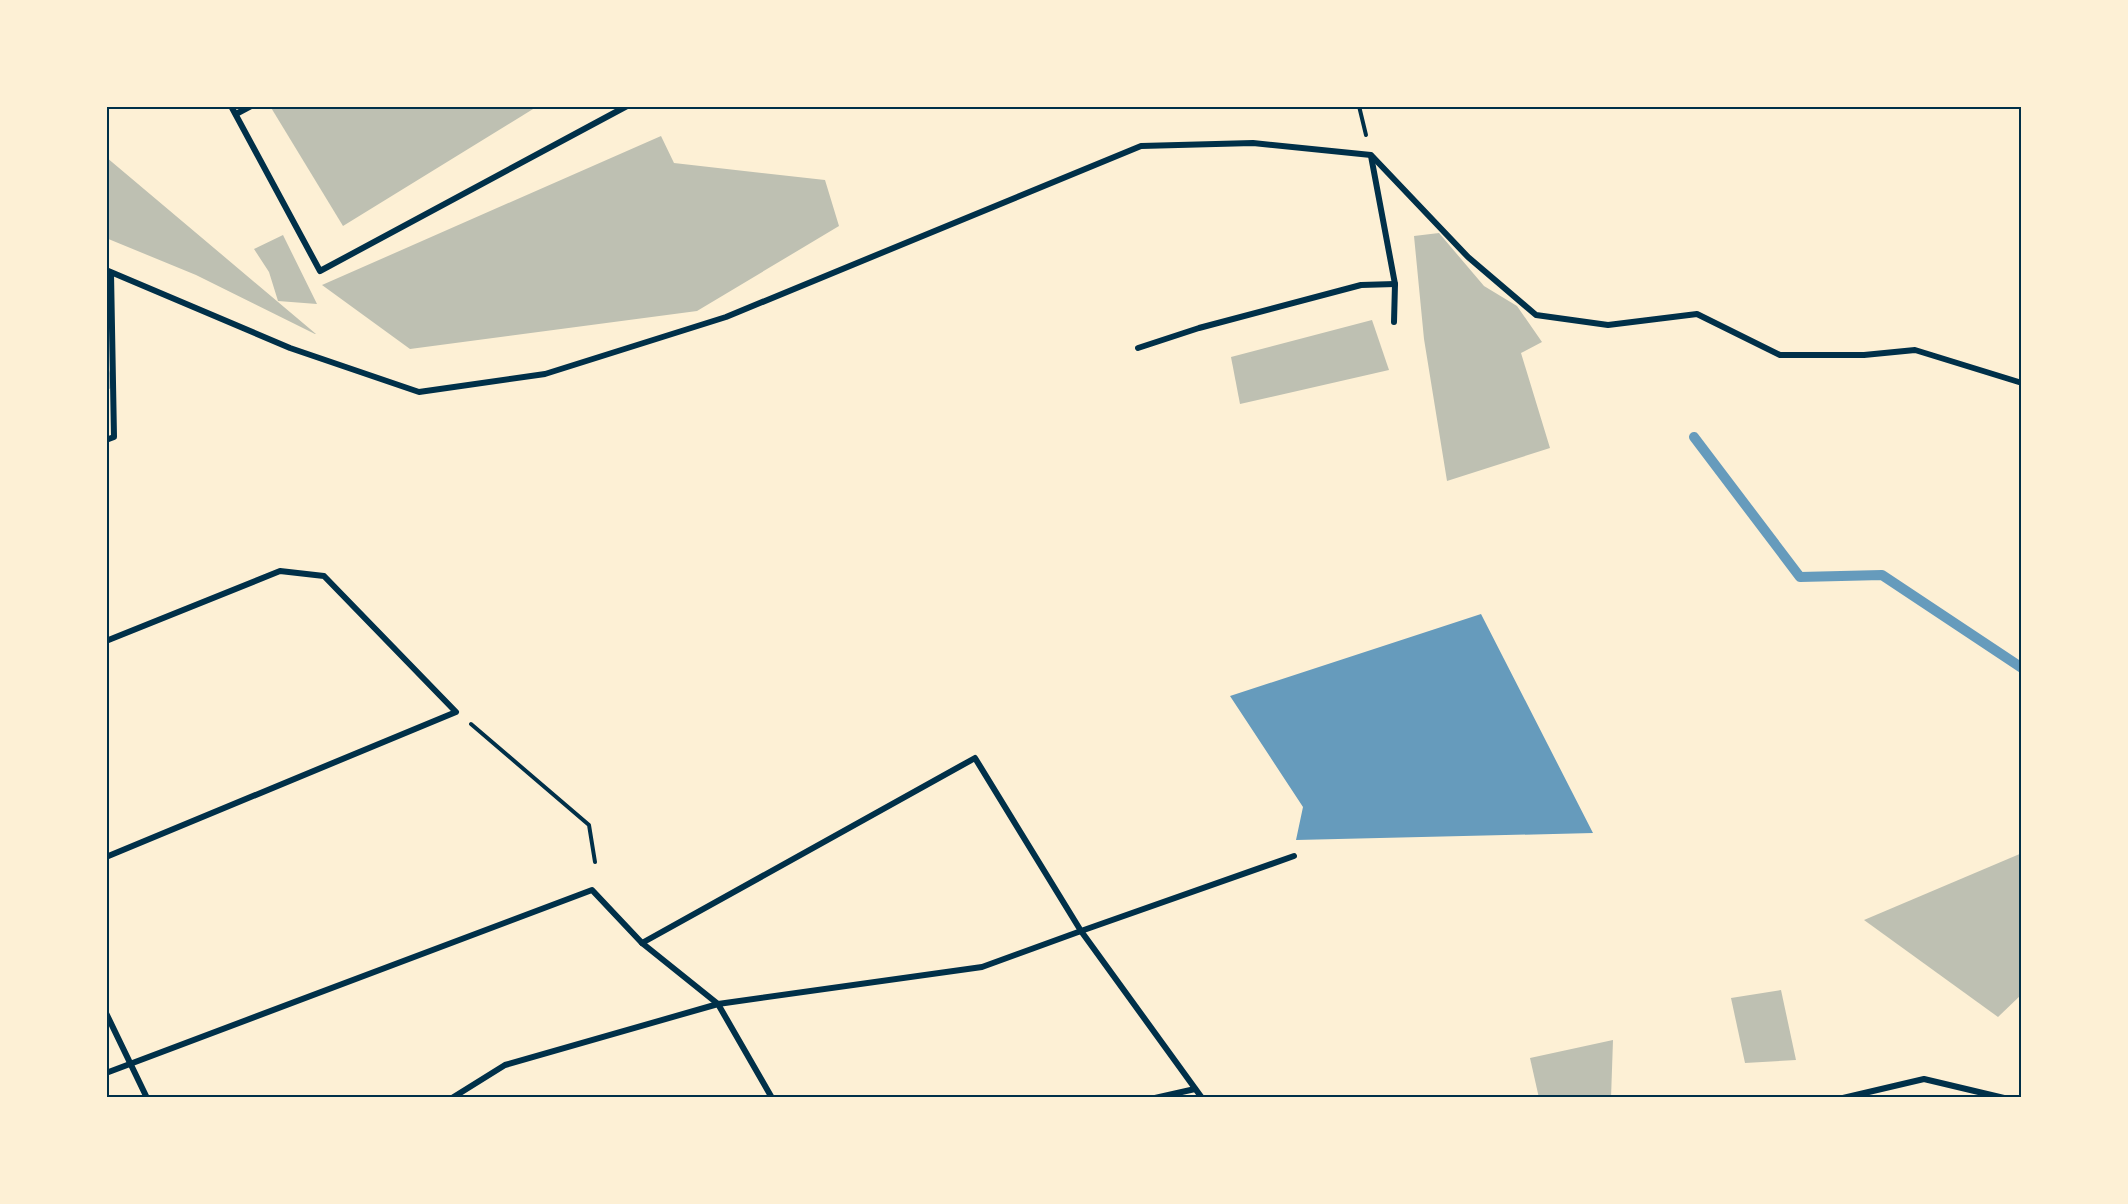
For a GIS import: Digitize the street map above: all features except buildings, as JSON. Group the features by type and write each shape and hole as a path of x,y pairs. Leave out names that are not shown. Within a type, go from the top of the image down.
{"street":[{"path":"231,106 320,271 627,106"},
{"path":"236,114 251,106"},
{"path":"106,440 114,437 109,272 290,348 419,392 545,374 726,318 1141,146 1253,143 1371,155 1468,257 1536,315 1608,325 1697,314 1780,355 1864,355 1915,350 2022,383"},
{"path":"1371,155 1395,284 1394,322"},
{"path":"1138,348 1198,328 1361,285 1395,284"},
{"path":"106,640 280,571 324,576 456,712 106,857"},
{"path":"642,943 975,758 1081,931 1202,1098"},
{"path":"452,1098 505,1065 718,1004 982,967 1294,856"},
{"path":"106,1073 133,1065 592,890 642,943 718,1004 772,1098"},
{"path":"106,1013 147,1098"},
{"path":"1843,1098 1924,1079 2004,1098"},
{"path":"1155,1098 1195,1089"}],"path":[{"path":"1359,106 1371,155"},
{"path":"456,712 590,825 595,862"}],"water":[{"path":"1481,614 1593,833 1296,840 1303,807 1230,696"}],"waterway":[{"path":"1694,437 1800,577 1882,575 2022,668"}]}
